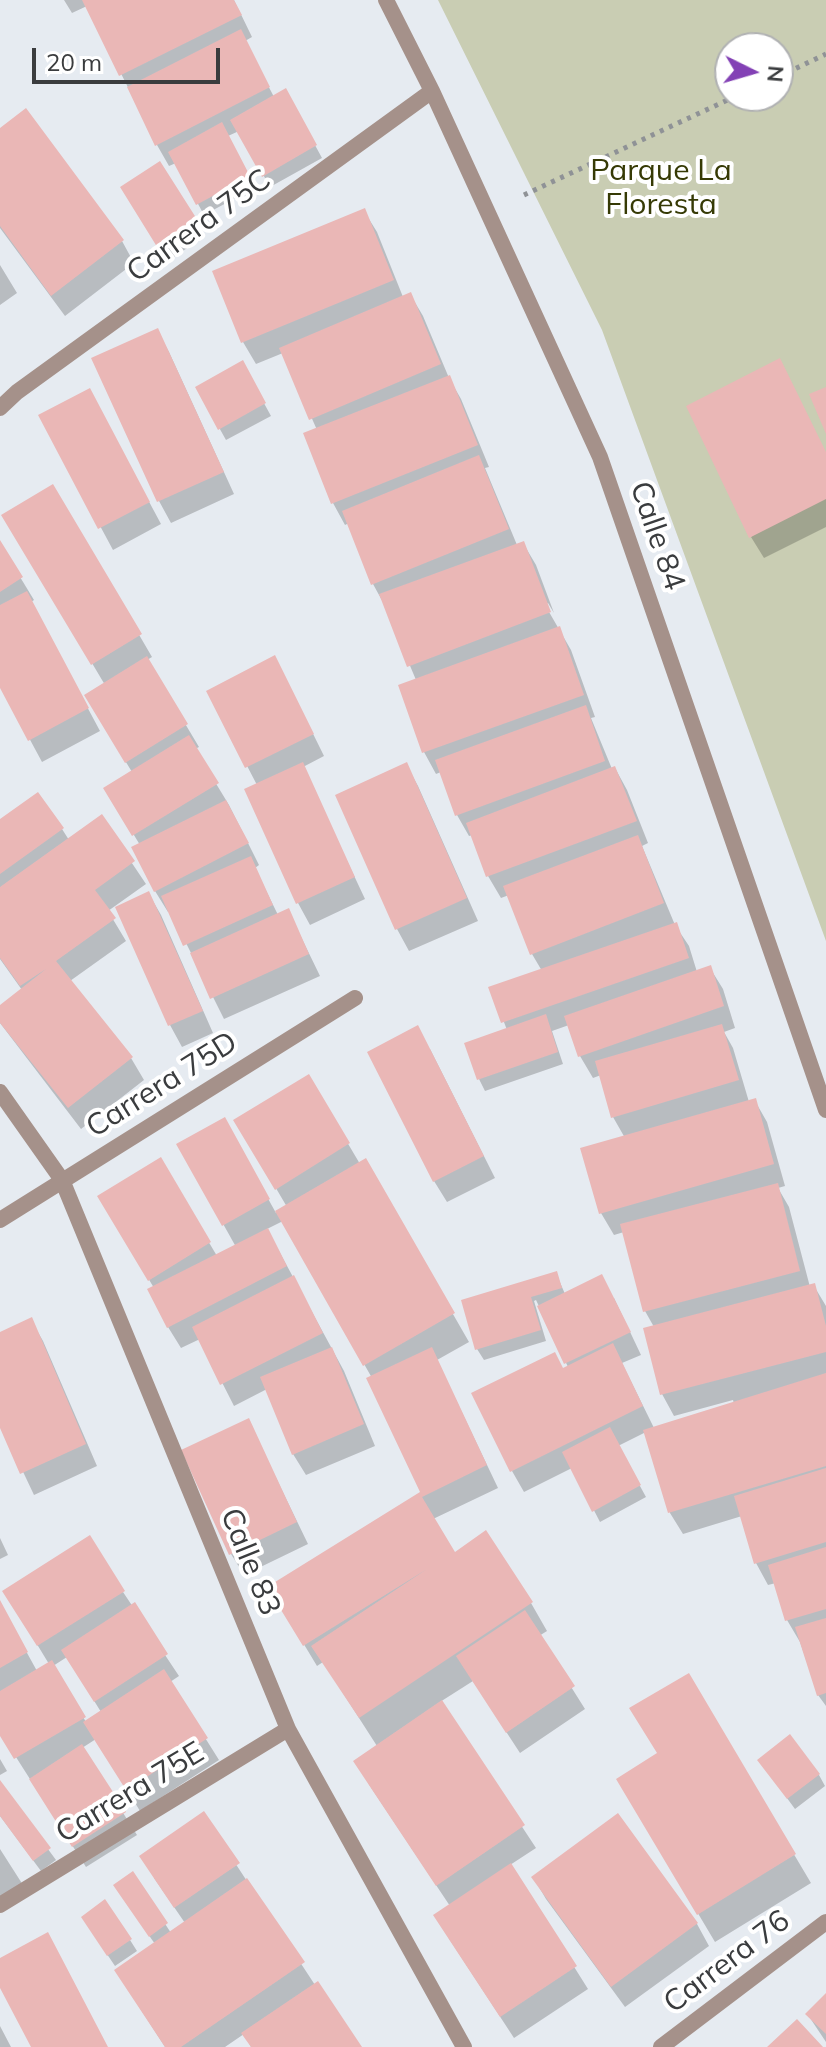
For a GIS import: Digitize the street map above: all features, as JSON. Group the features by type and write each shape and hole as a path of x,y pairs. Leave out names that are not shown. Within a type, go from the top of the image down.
{"street":[{"name":"Calle 84","path":"386,0 432,91 600,457 826,1110"},
{"name":"Carrera 75C","path":"0,408 17,392 432,91"},
{"name":"Carrera 75D","path":"0,1220 355,998"},
{"name":"Calle 83","path":"0,1092 62,1180 288,1729 464,2047"},
{"name":"Carrera 75E","path":"0,1905 288,1729"},
{"name":"Carrera 76","path":"661,2047 826,1922"}],"path":[{"path":"794,69 826,54"},
{"path":"487,212 714,106"}],"green space":[{"name":"Parque La Floresta","path":"438,0 826,0 826,941 602,330"}],"building":[{"path":"82,0 234,0 242,15 119,76"},
{"path":"241,29 270,87 155,146 127,87"},
{"path":"286,88 317,145 262,177 230,120"},
{"path":"26,108 124,240 51,296 0,226 0,128"},
{"path":"222,122 250,176 196,205 168,152"},
{"path":"160,161 200,224 159,250 120,187"},
{"path":"365,208 394,280 241,343 212,271"},
{"path":"411,292 441,364 309,420 279,348"},
{"path":"158,328 224,472 157,502 91,358"},
{"path":"780,358 826,452 826,499 749,538 686,406"},
{"path":"243,360 266,403 218,430 195,387"},
{"path":"450,375 478,445 331,504 303,433"},
{"path":"826,387 826,434 809,394"},
{"path":"90,388 150,502 98,529 38,415"},
{"path":"479,455 509,529 371,585 342,511"},
{"path":"53,484 142,634 91,665 1,515"},
{"path":"0,540 23,577 0,592"},
{"path":"524,541 551,612 407,667 379,594"},
{"path":"27,591 89,708 28,741 0,688 0,605"},
{"path":"560,626 584,695 422,753 398,685"},
{"path":"275,655 314,734 245,768 206,691"},
{"path":"147,656 188,724 125,763 84,695"},
{"path":"586,705 605,761 455,816 435,760"},
{"path":"189,735 219,783 132,836 103,788"},
{"path":"303,762 355,877 296,904 244,789"},
{"path":"407,762 467,898 395,930 335,795"},
{"path":"615,766 637,821 486,877 466,823"},
{"path":"38,792 64,828 0,874 0,819"},
{"path":"226,800 249,843 154,892 131,847"},
{"path":"102,814 135,861 95,890 116,918 56,961 133,1057 68,1108 0,1023 0,1005 46,969 20,986 0,958 0,887"},
{"path":"638,835 664,903 530,955 503,886"},
{"path":"251,856 273,905 183,946 161,896"},
{"path":"149,891 203,1011 168,1026 115,907"},
{"path":"289,908 309,954 210,999 190,953"},
{"path":"677,922 689,958 501,1023 488,987"},
{"path":"711,965 724,1006 578,1057 564,1016"},
{"path":"546,1014 558,1052 477,1080 464,1043"},
{"path":"722,1024 739,1080 611,1118 595,1061"},
{"path":"418,1025 484,1156 433,1182 367,1052"},
{"path":"309,1074 350,1143 275,1190 233,1120"},
{"path":"756,1098 774,1164 599,1214 580,1148"},
{"path":"225,1117 270,1199 222,1226 176,1144"},
{"path":"161,1157 211,1242 148,1281 97,1196"},
{"path":"366,1158 455,1313 363,1366 275,1211"},
{"path":"778,1183 800,1271 643,1312 620,1224"},
{"path":"268,1228 287,1266 167,1328 147,1289"},
{"path":"557,1271 562,1288 531,1297 541,1330 475,1350 461,1300"},
{"path":"602,1274 631,1332 564,1364 537,1306"},
{"path":"294,1275 323,1333 220,1385 192,1327"},
{"path":"815,1283 826,1326 826,1352 660,1395 643,1328"},
{"path":"32,1317 86,1444 20,1474 0,1428 0,1332"},
{"path":"613,1343 643,1406 510,1472 471,1393 555,1352 563,1368"},
{"path":"332,1347 364,1424 292,1455 260,1377"},
{"path":"432,1347 487,1465 422,1497 455,1552 486,1530 533,1602 359,1718 311,1646 427,1569 303,1646 267,1587 420,1492 366,1378"},
{"path":"826,1373 826,1466 668,1513 643,1430"},
{"path":"249,1418 297,1522 229,1555 181,1450"},
{"path":"610,1427 641,1485 592,1512 562,1452"},
{"path":"826,1468 826,1542 754,1564 734,1496"},
{"path":"90,1535 125,1591 37,1646 2,1591"},
{"path":"826,1547 826,1609 785,1621 768,1565"},
{"path":"0,1600 28,1652 0,1668"},
{"path":"135,1602 168,1654 94,1702 61,1650"},
{"path":"525,1610 575,1686 506,1733 456,1656"},
{"path":"826,1618 826,1693 817,1696 795,1627"},
{"path":"52,1660 86,1717 14,1759 0,1736 0,1691"},
{"path":"164,1669 208,1738 126,1790 83,1722"},
{"path":"689,1673 796,1854 697,1915 616,1779 657,1753 629,1708"},
{"path":"442,1700 525,1825 436,1886 353,1761"},
{"path":"790,1734 820,1774 787,1799 757,1760"},
{"path":"82,1744 126,1812 72,1847 29,1779"},
{"path":"0,1780 51,1848 33,1861 0,1816"},
{"path":"204,1811 240,1863 174,1908 139,1856"},
{"path":"618,1813 698,1923 611,1987 531,1877"},
{"path":"511,1863 577,1966 500,2017 433,1915"},
{"path":"133,1871 168,1923 149,1937 113,1885"},
{"path":"247,1878 305,1962 181,2047 165,2047 114,1970"},
{"path":"105,1899 132,1939 107,1956 81,1917"},
{"path":"48,1932 108,2047 31,2047 0,1988 0,1958"},
{"path":"318,1981 362,2047 251,2047 241,2033"},
{"path":"826,1993 826,2034 805,2014"},
{"path":"797,2019 823,2047 767,2047"}]}
